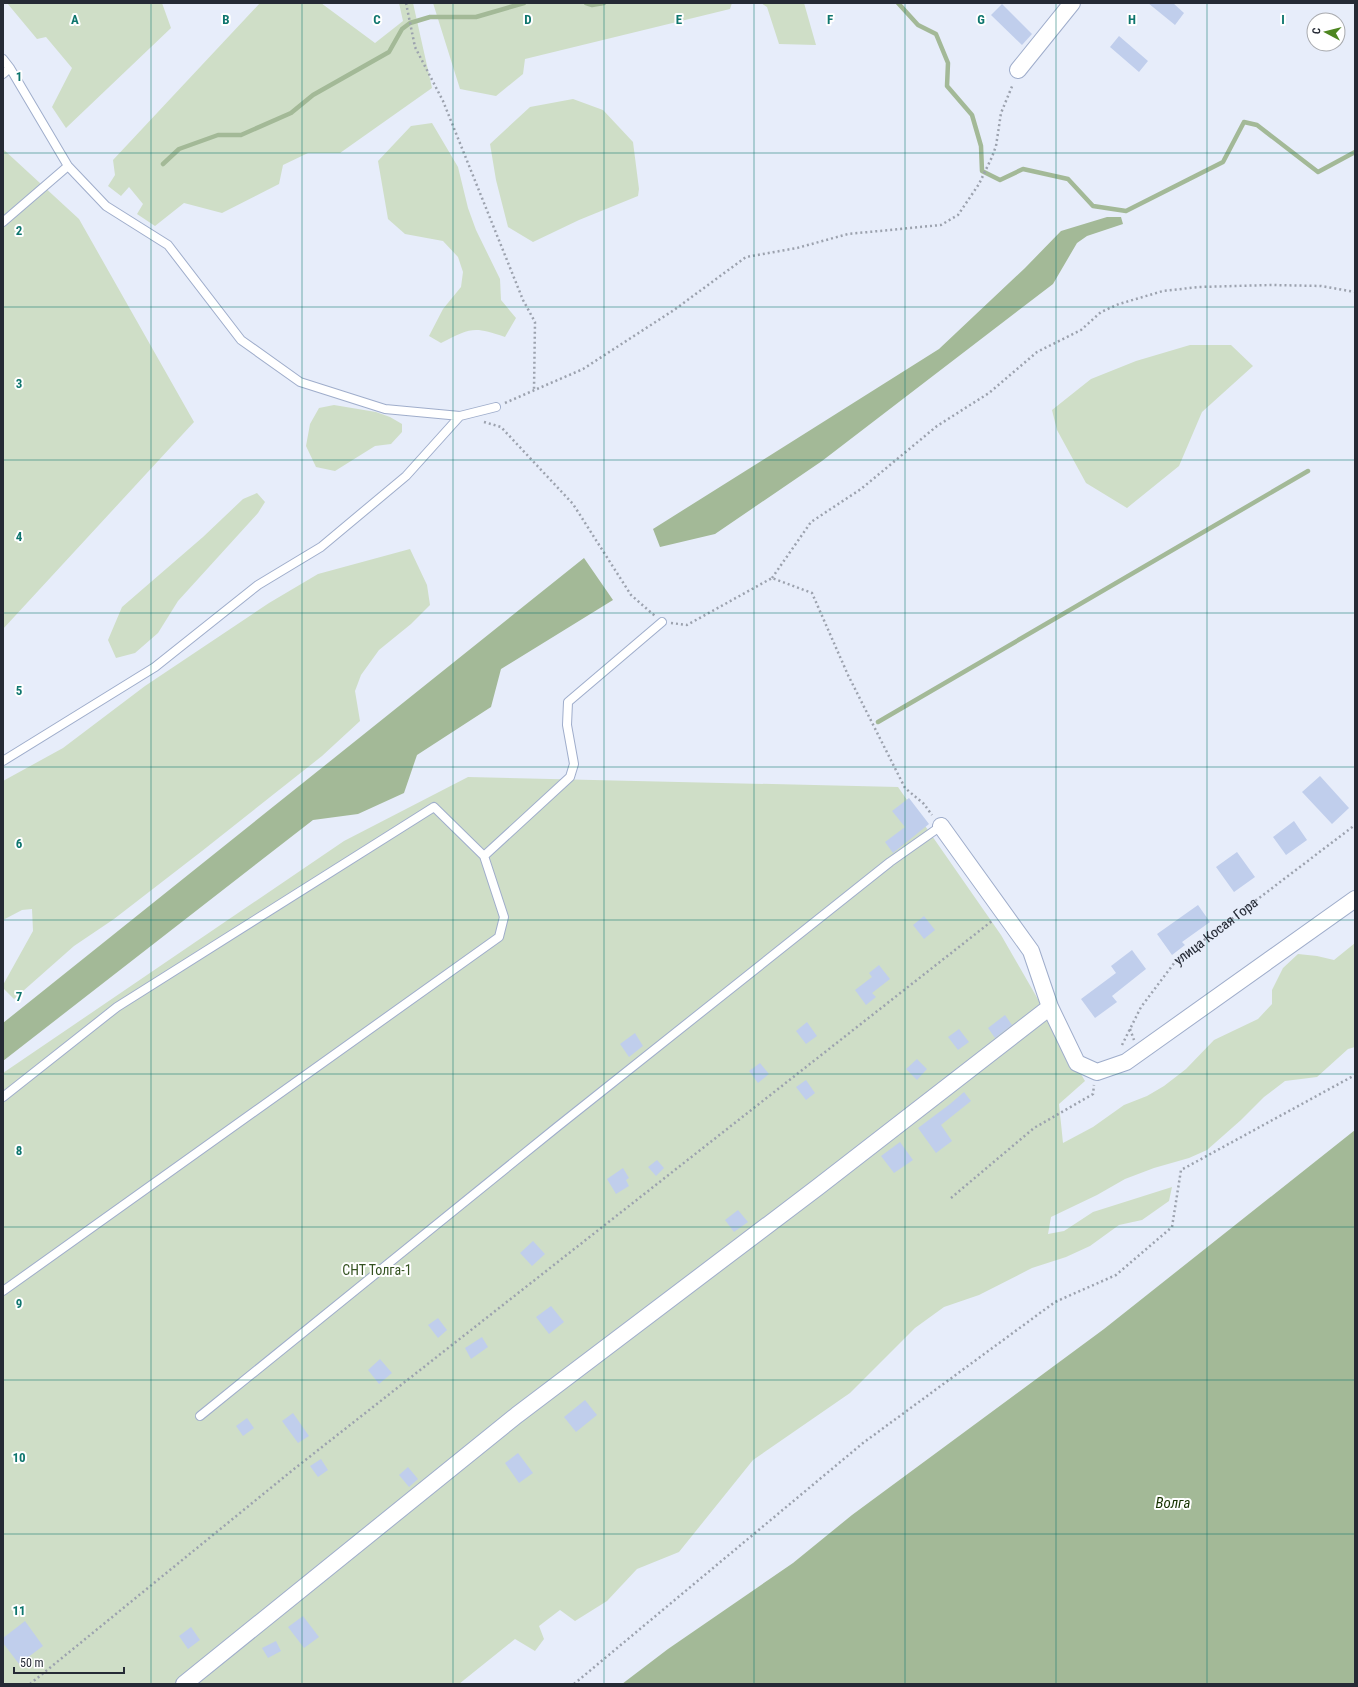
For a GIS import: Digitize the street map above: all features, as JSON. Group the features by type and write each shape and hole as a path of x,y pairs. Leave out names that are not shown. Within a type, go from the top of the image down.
{"street":[{"path":"1018,70 1072,3"},
{"path":"941,826 1002,913 1031,951 1050,1006 1077,1063 1097,1072 1126,1062 1355,898"},
{"path":"184,1684 517,1415 818,1187 1050,1006"}],"lane":[{"path":"3,59 10,68 68,166 106,206 168,245 241,340 300,382 385,409 460,416 496,407"},
{"path":"3,74 10,68"},
{"path":"3,222 68,166"},
{"path":"4,759 155,667 258,584 321,547 406,476 460,416"},
{"path":"484,856 570,777 574,764 567,725 568,702 662,622"},
{"path":"3,1097 117,1007 434,807 484,856 504,917 500,936 3,1291"},
{"path":"200,1416 557,1127 890,862 941,826"}],"path":[{"path":"406,3 415,47 443,101 523,300 534,322 534,390"},
{"path":"496,407 583,369 674,310 746,257 797,248 848,234 941,225 958,215 979,184 992,157 996,146 1001,113 1018,70"},
{"path":"460,416 501,427 573,504 631,594 662,622 687,625 772,578 810,522 861,489 937,426 989,393 1037,352 1081,330 1101,312 1119,304 1163,291 1199,287 1271,285 1321,286 1355,292"},
{"path":"772,578 812,593 848,675 905,788 924,804 941,826"},
{"name":"улица Косая Гора","path":"1122,1046 1141,1006 1175,962 1355,825"},
{"path":"30,1684 294,1469 1002,913"},
{"path":"951,1198 1034,1128 1093,1094 1097,1072"},
{"path":"574,1684 862,1443 1055,1302 1116,1275 1172,1227 1181,1170 1355,1076"}],"green space":[{"path":"7,3 162,3 171,28 66,128 52,107 72,68 46,37 37,39"},
{"path":"260,3 321,3 375,43 403,21 399,3 413,3 432,88 340,153 308,153 283,165 279,184 222,213 184,203 155,226 137,214 143,204 129,187 121,196 108,186 115,175 113,160"},
{"path":"433,3 732,3 730,9 525,59 523,74 496,96 460,89"},
{"path":"761,3 804,3 816,45 779,44 767,7"},
{"path":"573,99 603,110 633,142 639,189 638,196 579,220 533,242 508,227 496,180 490,144 530,107"},
{"path":"432,123 458,167 468,208 476,230 500,279 501,300 516,318 505,337 486,331 472,330 459,334 441,343 429,336 443,309 461,287 463,272 458,257 443,241 405,234 388,219 378,161 411,126"},
{"path":"3,149 79,219 194,422 3,629"},
{"path":"1190,345 1231,345 1253,366 1202,412 1179,466 1127,508 1086,483 1057,430 1052,410 1091,379 1136,361"},
{"path":"334,405 376,412 390,417 402,424 402,432 391,444 375,446 335,471 316,467 306,446 310,424 319,408"},
{"path":"257,493 265,502 258,513 178,601 158,633 135,653 116,658 108,640 122,607 203,537 243,499"},
{"path":"410,549 427,585 430,605 411,624 379,650 361,675 355,691 360,721 322,756 202,851 114,919 74,946 14,999 3,988 3,985 33,931 32,909 22,910 3,920 3,781 63,748 145,686 269,603 318,574"},
{"name":"СНТ Толга-1","path":"468,777 898,787 1001,935 1085,1081 1059,1104 1063,1143 1093,1127 1124,1105 1147,1096 1164,1086 1186,1069 1214,1040 1258,1019 1272,1004 1272,990 1283,968 1298,954 1334,960 1355,943 1355,1047 1348,1049 1317,1077 1285,1081 1264,1097 1207,1150 1189,1158 1154,1168 1125,1179 1097,1195 1051,1217 1048,1234 1064,1231 1093,1212 1172,1187 1169,1201 1142,1220 1119,1225 1090,1246 1066,1257 1032,1268 979,1295 944,1307 915,1328 850,1393 753,1460 679,1552 637,1569 607,1601 575,1621 560,1610 539,1626 544,1639 535,1651 515,1639 459,1684 3,1684 3,1073 344,841"}],"water":[{"path":"1107,217 1121,217 1123,224 1087,236 1077,243 1053,284 822,461 715,534 660,547 653,529 939,349 1025,268 1061,231"},
{"path":"584,558 613,600 501,669 491,707 417,755 404,793 358,814 313,820 3,1061 3,1023"},
{"name":"Волга","path":"1355,1130 1355,1684 622,1684 668,1649 793,1563 852,1515 1104,1329"}],"building":[{"path":"1148,3 1173,3 1184,13 1175,25"},
{"path":"1002,4 1032,34 1022,45 991,15"},
{"path":"1119,36 1148,61 1139,72 1110,47"},
{"path":"1320,776 1349,808 1332,824 1302,792"},
{"path":"909,798 929,824 893,853 885,842 905,827 892,811"},
{"path":"1294,821 1307,840 1286,855 1273,837"},
{"path":"1237,852 1255,877 1234,892 1216,867"},
{"path":"1198,905 1210,922 1182,942 1185,945 1172,955 1157,934"},
{"path":"924,916 935,930 924,939 913,925"},
{"path":"1132,950 1146,969 1112,996 1117,1002 1095,1018 1081,999 1116,973 1111,966"},
{"path":"879,965 890,979 872,993 876,997 866,1005 855,990 872,977 869,973"},
{"path":"1005,1015 1012,1025 995,1038 988,1028"},
{"path":"807,1022 817,1036 806,1044 796,1031"},
{"path":"959,1029 969,1042 958,1050 948,1037"},
{"path":"635,1033 643,1046 629,1057 620,1044"},
{"path":"917,1059 927,1069 917,1080 906,1069"},
{"path":"760,1063 769,1074 758,1083 749,1071"},
{"path":"806,1080 815,1093 806,1100 796,1087"},
{"path":"964,1092 971,1101 941,1125 952,1141 936,1153 918,1128"},
{"path":"900,1142 913,1160 894,1173 881,1156"},
{"path":"657,1160 664,1168 656,1176 648,1167"},
{"path":"623,1168 629,1178 626,1180 629,1186 616,1194 607,1179"},
{"path":"738,1210 748,1222 734,1232 725,1220"},
{"path":"533,1241 545,1254 532,1266 520,1253"},
{"path":"551,1306 564,1322 549,1334 536,1317"},
{"path":"438,1318 447,1330 438,1338 428,1325"},
{"path":"482,1337 488,1347 471,1359 465,1348"},
{"path":"380,1359 392,1373 379,1384 368,1370"},
{"path":"585,1400 597,1415 576,1432 564,1417"},
{"path":"293,1413 309,1436 298,1443 282,1421"},
{"path":"247,1418 254,1428 243,1436 236,1426"},
{"path":"518,1453 533,1473 519,1483 505,1463"},
{"path":"321,1459 328,1470 318,1477 310,1466"},
{"path":"408,1467 418,1479 409,1487 399,1475"},
{"path":"303,1616 319,1637 304,1648 288,1627"},
{"path":"25,1621 43,1646 19,1664 3,1643 3,1638"},
{"path":"191,1627 200,1640 188,1649 179,1636"},
{"path":"276,1641 281,1651 268,1658 262,1648"}],"waterway":[{"path":"163,164 179,149 218,135 241,135 291,113 313,95 389,52 402,29 410,23 430,17 476,17 524,3"},
{"path":"586,3 592,5 604,3"},
{"path":"898,3 918,25 936,34 948,63 947,86 972,115 981,146 982,171 1000,180 1023,169 1068,179 1093,206 1126,211 1223,162 1244,122 1257,125 1318,172 1355,152"},
{"path":"878,722 1308,471"}]}
